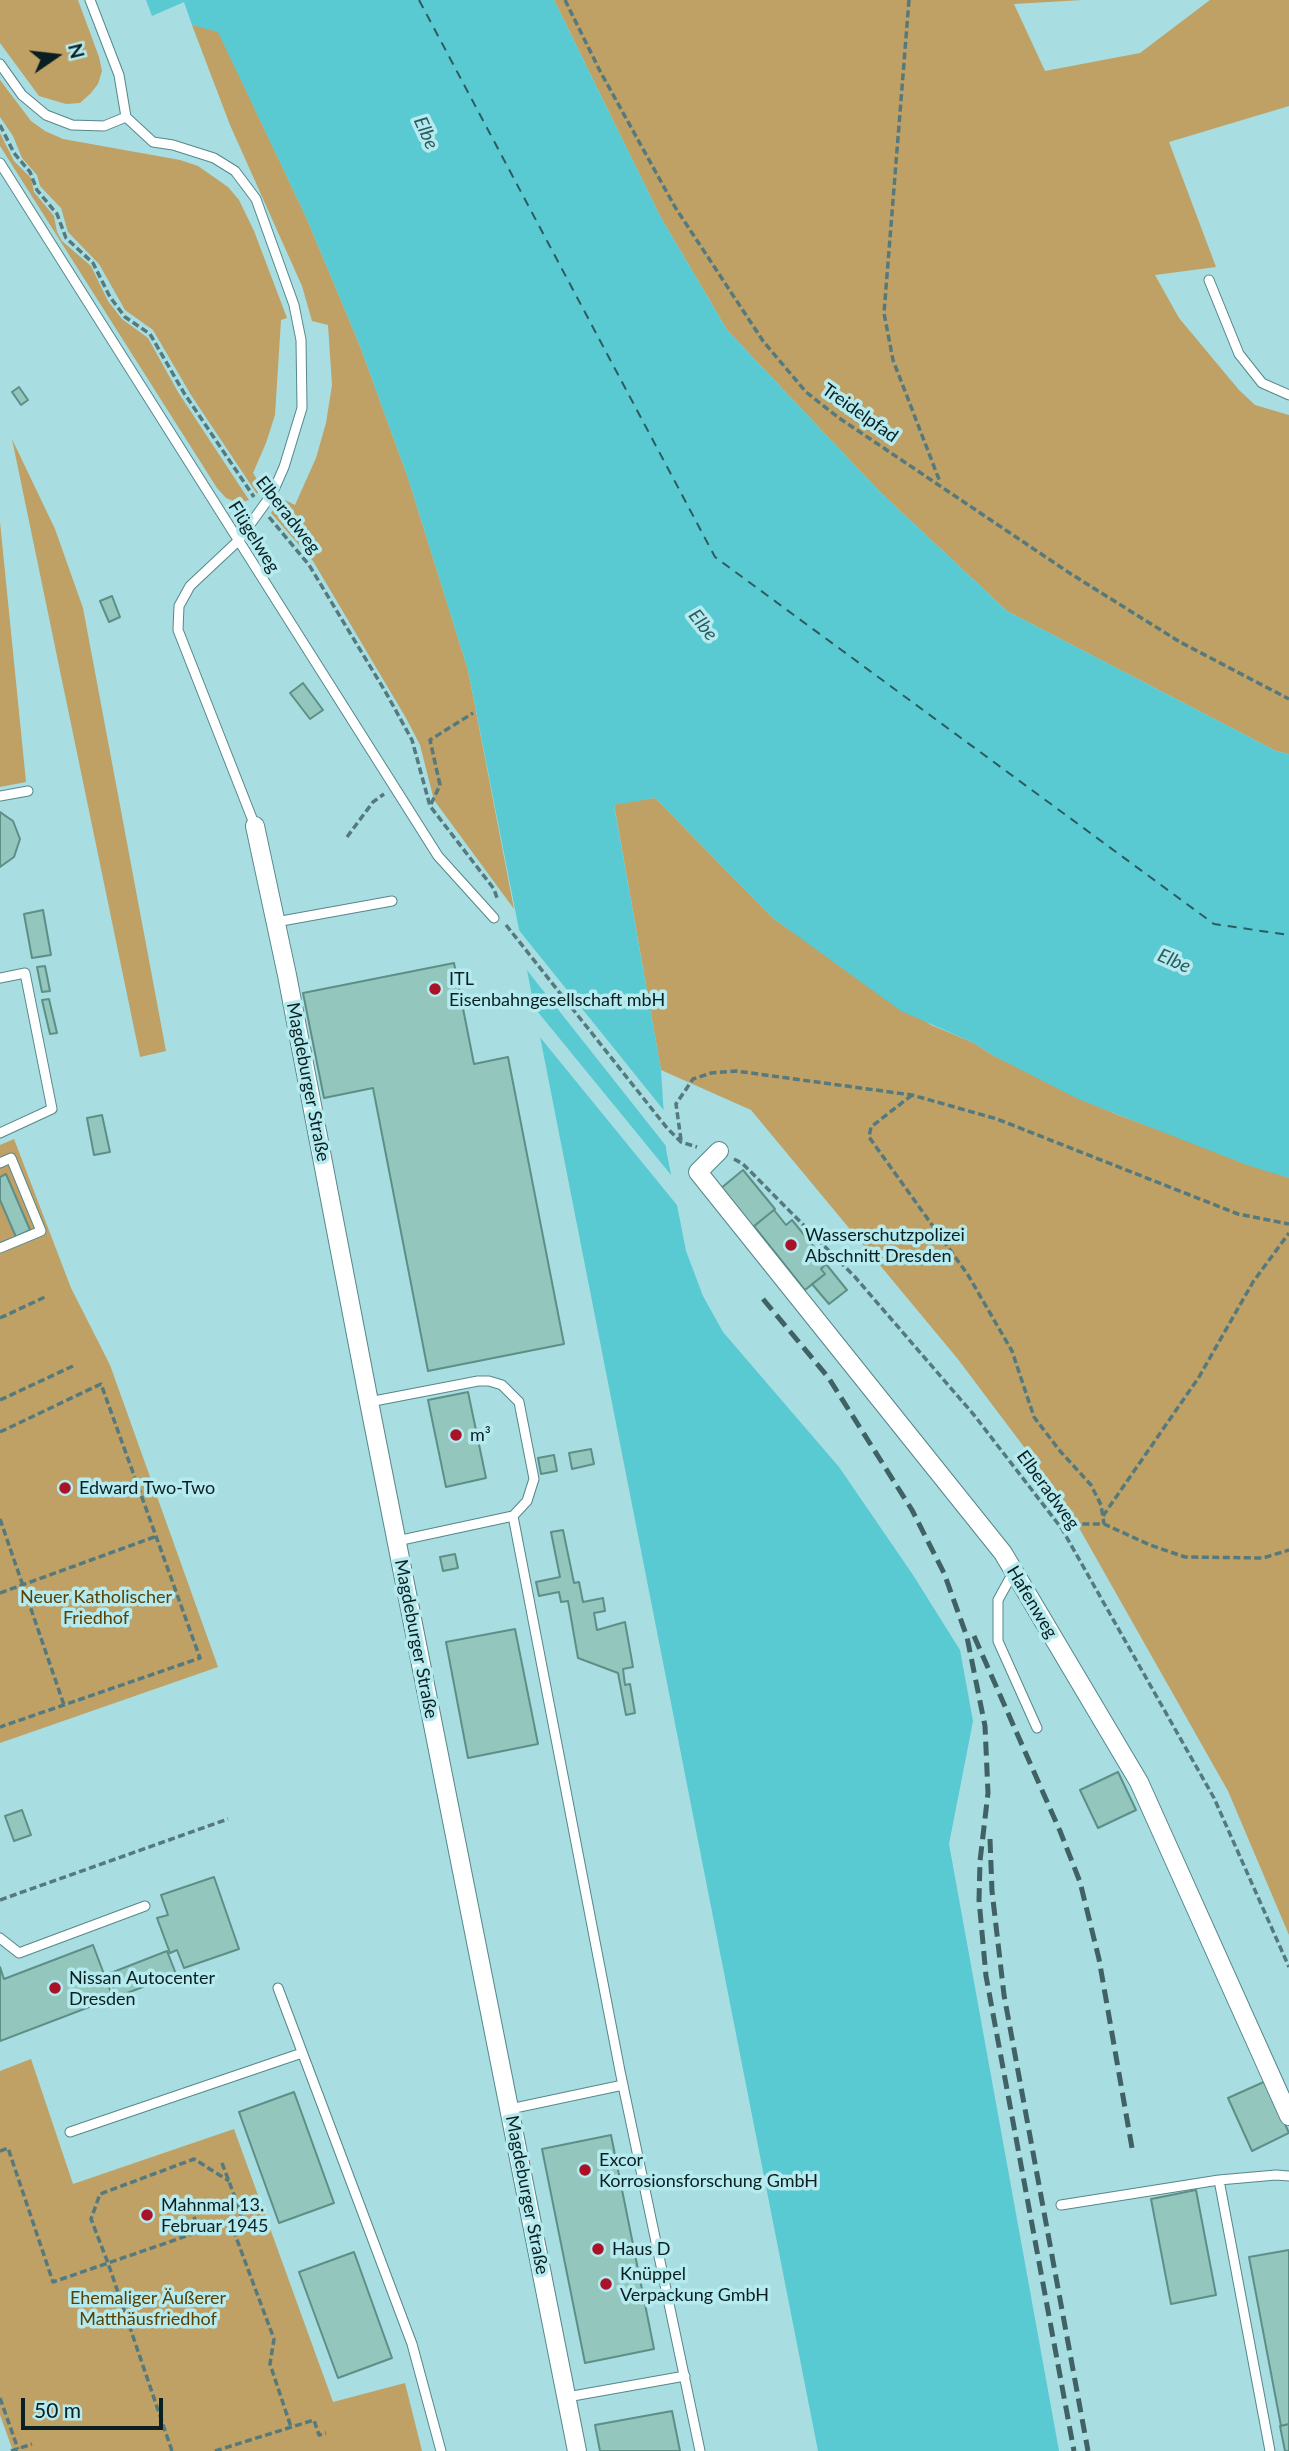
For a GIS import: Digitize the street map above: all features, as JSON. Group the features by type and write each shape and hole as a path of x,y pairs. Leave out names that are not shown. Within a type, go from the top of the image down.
{"street":[{"name":"Magdeburger Straße","path":"255,826 577,2451"},
{"name":"Hafenweg","path":"719,1150 698,1172 1003,1553 1139,1782 1289,2116"}],"lane":[{"path":"90,0 120,75 126,117 153,142 173,145 214,158 235,171 256,199 294,305 301,340 302,408 284,467 272,494 238,541 190,586 179,606 178,630 255,826"},
{"path":"0,64 22,95 46,116 72,125 104,126 126,117"},
{"name":"Flügelweg","path":"0,163 439,856 498,916"},
{"path":"1209,279 1239,354 1262,383 1289,395"},
{"path":"0,796 28,791"},
{"path":"276,922 392,901"},
{"path":"0,978 25,973 52,1109 0,1133"},
{"path":"0,1163 11,1158 41,1231 0,1248"},
{"path":"369,1402 478,1381 502,1385 510,1390 519,1402 534,1479 527,1501 513,1516 397,1541"},
{"path":"513,1516 623,2085 700,2451"},
{"path":"1014,1571 998,1600 998,1641 1037,1728"},
{"path":"0,1938 19,1954 145,1906"},
{"path":"278,1988 412,2344 441,2451"},
{"path":"70,2132 302,2053"},
{"path":"510,2109 623,2085"},
{"path":"1061,2206 1219,2180 1289,2176"},
{"path":"1219,2180 1270,2451"},
{"path":"567,2397 685,2376"}],"path":[{"name":"Treidelpfad","path":"565,0 600,71 675,207 763,341 806,392 839,418 1071,574 1180,642 1289,699"},
{"path":"909,0 884,313 893,359 940,484"},
{"name":"Elberadweg","path":"0,125 14,153 33,177 37,190 57,214 66,238 93,263 110,297 125,317 150,334 184,393 261,509 309,565 412,740 430,806 494,889 498,901"},
{"path":"430,806 440,785 430,740 473,713"},
{"path":"347,837 373,802 394,787"},
{"path":"498,916 681,1142"},
{"path":"681,1142 676,1104 693,1079 711,1073 736,1071 912,1096 997,1119 1238,1214 1289,1224"},
{"path":"912,1096 871,1127 869,1137 968,1275 1013,1351 1034,1417 1091,1485 1101,1505 1104,1524"},
{"name":"Elberadweg","path":"681,1142 719,1150 743,1164 856,1278 974,1415 1062,1529 1214,1798 1289,1967"},
{"path":"1103,1516 1199,1377 1253,1282 1289,1233"},
{"path":"0,1318 45,1297"},
{"path":"0,1400 73,1366"},
{"path":"0,1432 101,1384 200,1658 0,1727"},
{"path":"0,1519 64,1705"},
{"path":"1062,1529 1081,1524 1104,1524 1185,1557 1263,1558 1289,1550"},
{"path":"0,1593 157,1535"},
{"path":"0,1900 228,1819"},
{"path":"0,2151 8,2148 53,2282 242,2216 222,2163"},
{"path":"172,2451 108,2263 90,2220 100,2194 194,2159 229,2181"},
{"path":"187,2197 200,2231"},
{"path":"230,2221 274,2339 270,2364 291,2427"},
{"path":"0,2398 18,2449"},
{"path":"215,2451 314,2420 319,2435 326,2433"},
{"path":"11,2451 32,2444"}],"green space":[{"path":"0,0 78,0 102,71 98,84 80,103 66,104 39,96 0,43"},
{"path":"554,0 1082,0 1014,4 1045,71 1140,53 1210,0 1289,0 1289,106 1169,142 1216,267 1155,275 1179,318 1239,390 1255,405 1289,415 1289,754 1276,751 1007,611 879,491 727,330 660,216"},
{"path":"192,25 218,31 306,217 360,346 408,478 468,670 514,909 434,800 420,745 406,718 313,561 271,513 281,498 295,505 316,458 326,423 332,385 328,325 312,321 302,286 230,125"},
{"path":"0,80 31,121 45,131 63,139 180,160 198,166 228,187 239,200 254,231 287,318 281,320 275,415 253,473 261,486 257,494 191,395 153,330 125,310 99,264 68,232 61,208 40,186 37,175 22,158 13,136 0,117"},
{"path":"0,133 14,161 31,178 34,192 54,216 62,241 91,266 108,301 122,319 148,338 178,392 249,500 238,503 226,498 217,488 0,146"},
{"path":"12,439 55,529 83,608 166,1051 140,1057"},
{"path":"0,522 26,782 0,787"},
{"path":"655,798 774,919 931,1025 974,1043 994,1056 1113,1113 1289,1178 1289,1935 1228,1791 1061,1496 957,1358 751,1110 661,1070 614,804"},
{"name":"Neuer Katholischer Friedhof","path":"14,1139 71,1288 110,1365 218,1667 0,1743 0,1145"},
{"name":"Ehemaliger Äußerer Matthäusfriedhof","path":"31,2059 73,2184 234,2129 333,2402 405,2383 422,2451 13,2451 0,2415 0,2071"}],"water":[{"name":"Elbe","path":"146,0 554,0 660,216 727,330 879,491 1007,611 1276,751 1289,754 1289,1178 1247,1165 1078,1099 974,1043 901,1011 774,919 655,798 614,805 661,1070 666,1149 686,1251 703,1296 723,1332 839,1467 913,1575 960,1650 973,1721 949,1844 1059,2451 818,2451 468,670 408,478 360,346 306,217 218,32 192,25 184,2 152,16"}],"pier":[{"path":"518,929 666,1113 670,1151 526,969"},
{"path":"533,1006 676,1181 681,1210 539,1036"}],"building":[{"path":"19,387 28,400 21,405 12,392"},
{"path":"112,596 120,617 109,622 100,601"},
{"path":"303,683 323,710 310,719 290,693"},
{"path":"0,812 13,821 20,839 14,857 0,867"},
{"path":"43,910 51,955 32,958 24,914"},
{"path":"454,963 474,1064 508,1057 564,1344 428,1371 373,1088 324,1098 303,993"},
{"path":"45,966 50,991 42,992 37,967"},
{"path":"49,999 57,1033 50,1034 42,1000"},
{"path":"102,1115 110,1152 94,1155 87,1118"},
{"path":"743,1170 775,1209 752,1228 720,1189"},
{"path":"6,1174 30,1230 16,1237 0,1200 0,1177"},
{"name":"Wasserschutzpolizei Abschnitt Dresden","path":"774,1210 786,1225 792,1220 827,1263 821,1269 825,1274 805,1290 754,1226"},
{"path":"826,1264 847,1290 829,1304 812,1284 825,1274 821,1269"},
{"path":"468,1392 486,1478 446,1487 428,1400"},
{"path":"591,1449 594,1464 572,1469 569,1453"},
{"path":"554,1455 557,1471 541,1474 538,1458"},
{"path":"563,1530 574,1583 579,1582 583,1602 603,1598 605,1611 594,1613 597,1630 625,1622 633,1667 623,1669 625,1685 630,1684 635,1713 626,1715 618,1673 578,1658 568,1601 561,1602 559,1592 539,1596 536,1582 560,1577 551,1532"},
{"path":"455,1554 458,1568 443,1571 440,1557"},
{"path":"515,1629 538,1744 468,1758 446,1642"},
{"path":"1118,1772 1136,1810 1098,1828 1080,1790"},
{"path":"22,1810 31,1835 14,1841 5,1816"},
{"path":"214,1877 239,1949 184,1968 177,1950 170,1953 157,1918 168,1915 161,1895"},
{"name":"Nissan Autocenter Dresden","path":"93,1945 113,1998 0,2041 0,1967 4,1979"},
{"path":"167,1951 176,1974 117,1997 108,1974"},
{"path":"1266,2081 1289,2133 1252,2151 1228,2098"},
{"path":"294,2092 334,2203 279,2223 239,2112"},
{"name":"Haus D","path":"611,2135 654,2349 585,2363 542,2149"},
{"path":"1196,2190 1216,2295 1171,2304 1151,2199"},
{"path":"1289,2250 1289,2424 1281,2426 1249,2257"},
{"path":"354,2252 392,2358 338,2378 299,2272"},
{"path":"672,2411 680,2451 600,2451 595,2425"},
{"path":"1289,2424 1289,2451 1285,2451 1280,2426"}],"ferry route":[{"path":"419,0 715,557 1214,924 1289,935"}],"railway":[{"path":"763,1299 828,1377 912,1510 944,1573 967,1637 985,1726 988,1793 980,1861 979,1900 986,1976 1074,2451"},
{"path":"974,1636 1080,1882 1099,1959 1132,2148"},
{"path":"990,1839 992,1891 1004,1995 1088,2451"}],"place":[{"name":"ITL Eisenbahngesellschaft mbH","path":"435,989"},
{"name":"Wasserschutzpolizei Abschnitt Dresden","path":"791,1245"},
{"name":"m³","path":"456,1435"},
{"name":"Edward Two-Two","path":"65,1488"},
{"name":"Nissan Autocenter Dresden","path":"55,1988"},
{"name":"Excor Korrosionsforschung GmbH","path":"585,2170"},
{"name":"Mahnmal 13. Februar 1945","path":"147,2215"},
{"name":"Haus D","path":"598,2249"},
{"name":"Knüppel Verpackung GmbH","path":"606,2284"}]}
